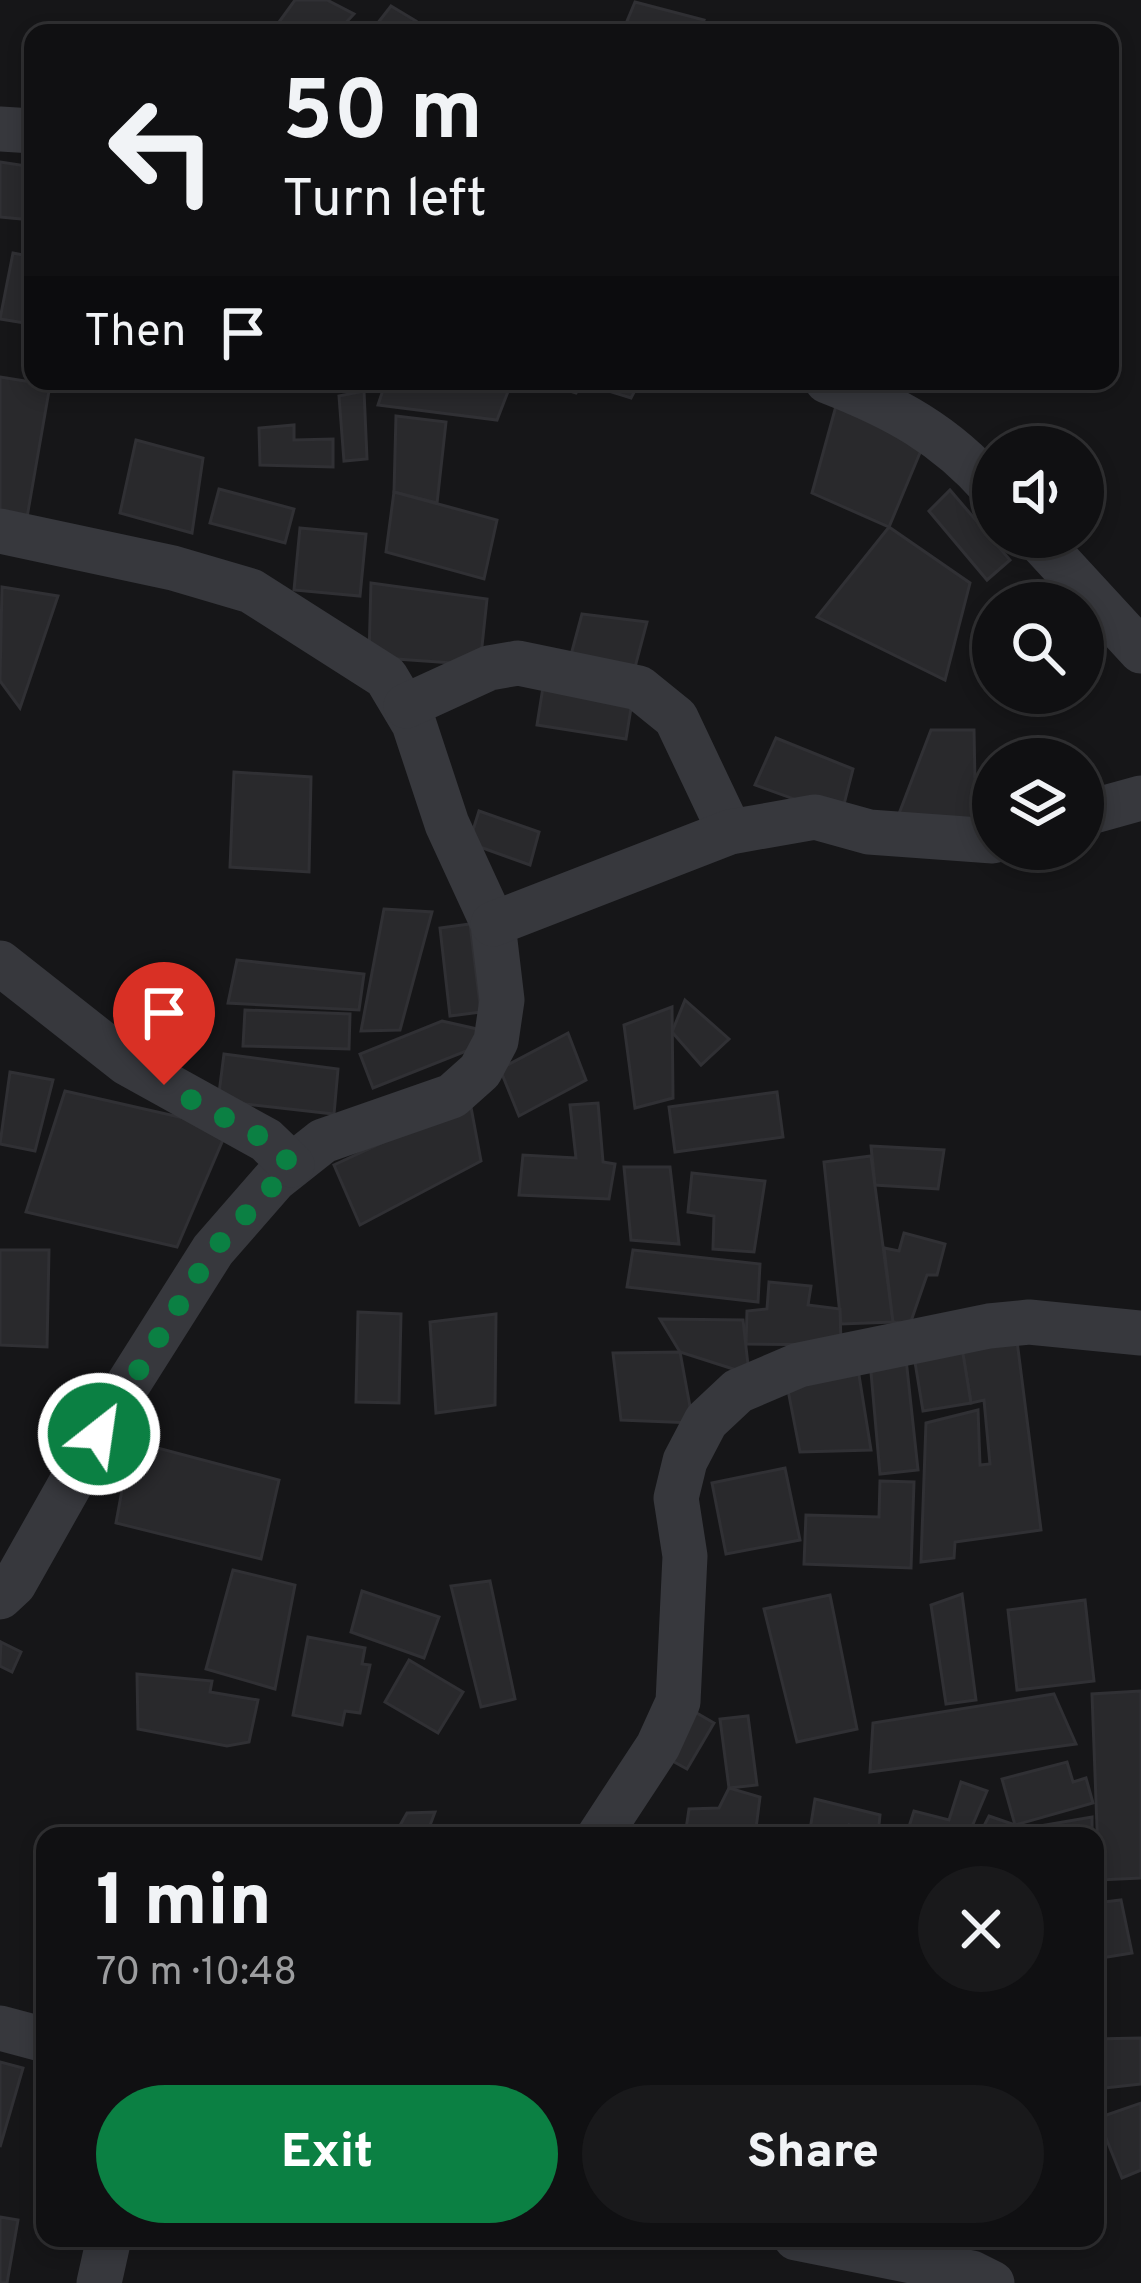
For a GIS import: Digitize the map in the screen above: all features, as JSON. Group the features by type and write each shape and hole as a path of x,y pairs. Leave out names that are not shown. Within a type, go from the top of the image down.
{"street":[{"path":"850,390 900,410 943,438 972,468"},
{"path":"0,532 173,568 251,591 386,677 406,706 447,824 493,924 502,1000 496,1041 480,1071 452,1096 323,1141 292,1165 213,1250 115,1405 25,1565 0,1597"},
{"path":"1055,558 1141,652"},
{"path":"406,706 476,673 518,663 639,688 676,718 730,832"},
{"path":"1104,808 1141,798"},
{"path":"493,924 730,832 815,818 869,832 972,839"},
{"path":"0,963 127,1063 266,1140 292,1165"},
{"path":"605,1827 658,1746 678,1702 685,1556 676,1498 685,1461 706,1421 737,1391 799,1365 989,1326 1029,1322 1141,1333"},
{"path":"0,2028 36,2038"},
{"path":"99,2283 107,2247"},
{"path":"843,2247 973,2272 992,2283"}],"building":[{"path":"295,0 327,0 354,14 345,24 278,24"},
{"path":"635,2 704,20 702,24 626,24"},
{"path":"391,6 416,21 414,24 377,24"},
{"path":"0,162 24,166 24,219 0,217"},
{"path":"13,253 24,255 24,323 0,319"},
{"path":"0,377 24,381 24,390 49,390 26,523 0,516"},
{"path":"383,390 509,390 497,420 378,405"},
{"path":"605,390 635,390 631,398"},
{"path":"364,391 367,459 344,461 339,396"},
{"path":"836,406 927,436 889,527 812,493"},
{"path":"396,416 446,422 437,503 394,492"},
{"path":"294,425 294,440 333,439 333,467 260,465 259,428"},
{"path":"136,440 203,458 192,533 120,513"},
{"path":"219,489 294,509 285,543 210,523"},
{"path":"950,490 972,516 972,558 1010,560 987,580 929,511"},
{"path":"394,492 497,520 484,579 386,552"},
{"path":"889,527 970,583 945,680 817,617"},
{"path":"300,528 366,534 360,596 294,590"},
{"path":"371,583 487,599 480,665 369,657"},
{"path":"2,587 58,596 20,708 0,681"},
{"path":"582,614 647,622 634,671 571,655"},
{"path":"544,681 632,702 626,739 537,725"},
{"path":"931,730 974,730 972,836 897,819"},
{"path":"776,738 853,769 841,816 755,785"},
{"path":"234,772 311,777 309,872 230,867"},
{"path":"479,811 539,832 530,865 469,843"},
{"path":"384,909 432,912 400,1030 361,1031"},
{"path":"470,924 481,1012 450,1016 440,928"},
{"path":"237,960 364,974 359,1010 228,1003"},
{"path":"685,1000 729,1039 701,1065 672,1032"},
{"path":"672,1007 673,1098 635,1108 624,1025"},
{"path":"245,1010 350,1014 349,1049 243,1046"},
{"path":"442,1021 477,1029 474,1048 373,1088 360,1054"},
{"path":"568,1033 586,1080 519,1116 500,1069"},
{"path":"224,1054 338,1069 334,1114 218,1101"},
{"path":"10,1072 53,1080 35,1151 0,1144"},
{"path":"65,1091 228,1128 177,1247 26,1212"},
{"path":"777,1092 783,1137 675,1152 669,1107"},
{"path":"470,1102 481,1161 360,1225 334,1165"},
{"path":"598,1103 603,1162 615,1164 609,1199 519,1195 523,1155 576,1158 570,1105"},
{"path":"871,1146 944,1150 938,1189 875,1185"},
{"path":"871,1156 893,1322 841,1324 824,1162"},
{"path":"624,1167 670,1167 679,1244 631,1240"},
{"path":"692,1173 765,1181 754,1252 713,1249 714,1216 688,1212"},
{"path":"904,1233 945,1244 937,1275 927,1275 910,1324 893,1322 884,1248 899,1251"},
{"path":"0,1250 49,1250 47,1347 0,1345"},
{"path":"633,1250 760,1264 758,1302 627,1287"},
{"path":"769,1282 811,1286 808,1305 840,1309 841,1345 746,1344 747,1311 767,1309"},
{"path":"358,1312 401,1314 399,1403 356,1402"},
{"path":"496,1314 495,1405 436,1413 430,1322"},
{"path":"660,1319 743,1320 749,1374 680,1352"},
{"path":"1017,1341 1041,1530 955,1542 954,1558 921,1562 926,1423 978,1410 980,1465 990,1464 984,1400 971,1403 962,1348"},
{"path":"962,1348 971,1403 923,1411 914,1356"},
{"path":"680,1352 693,1423 621,1420 613,1353"},
{"path":"906,1359 918,1470 880,1474 870,1361"},
{"path":"858,1369 871,1450 800,1452 787,1385"},
{"path":"131,1441 279,1480 261,1559 116,1523"},
{"path":"785,1468 800,1540 726,1554 712,1483"},
{"path":"880,1481 914,1482 911,1568 804,1564 806,1515 879,1517"},
{"path":"233,1570 295,1585 275,1689 206,1669"},
{"path":"490,1581 515,1699 481,1707 451,1586"},
{"path":"362,1591 439,1617 424,1658 351,1632"},
{"path":"962,1594 976,1700 946,1704 931,1605"},
{"path":"830,1595 857,1729 797,1742 764,1609"},
{"path":"1085,1600 1094,1681 1017,1690 1008,1610"},
{"path":"308,1637 365,1648 362,1664 370,1665 360,1713 345,1711 342,1725 293,1715"},
{"path":"1,1642 21,1652 12,1672 0,1666"},
{"path":"409,1660 463,1692 438,1733 385,1702"},
{"path":"137,1674 212,1681 210,1692 258,1700 249,1742 227,1746 138,1729"},
{"path":"1141,1691 1141,1878 1104,1880 1092,1694"},
{"path":"1054,1694 1076,1744 870,1772 873,1723"},
{"path":"695,1712 714,1723 687,1769 667,1758"},
{"path":"748,1716 757,1785 729,1788 720,1719"},
{"path":"1067,1762 1073,1782 1086,1778 1093,1803 1015,1825 1002,1779"},
{"path":"961,1782 987,1791 972,1827 909,1827 914,1811 949,1820"},
{"path":"729,1788 760,1797 756,1827 686,1827 689,1809 719,1808"},
{"path":"815,1799 880,1815 879,1827 810,1827"},
{"path":"435,1812 429,1827 399,1827 407,1813"},
{"path":"989,1816 1015,1825 1014,1827 984,1827"},
{"path":"1092,1817 1092,1827 1034,1827"},
{"path":"1121,1900 1132,1953 1104,1958 1104,1902"},
{"path":"1141,2038 1141,2084 1104,2088 1104,2039"},
{"path":"0,2062 23,2068 0,2147"},
{"path":"1141,2103 1141,2170 1122,2178 1104,2133 1104,2116"},
{"path":"0,2217 18,2220 7,2283 0,2283"}],"route":[{"path":"99,1434 213,1250 292,1165 266,1140 164,1085"}]}
